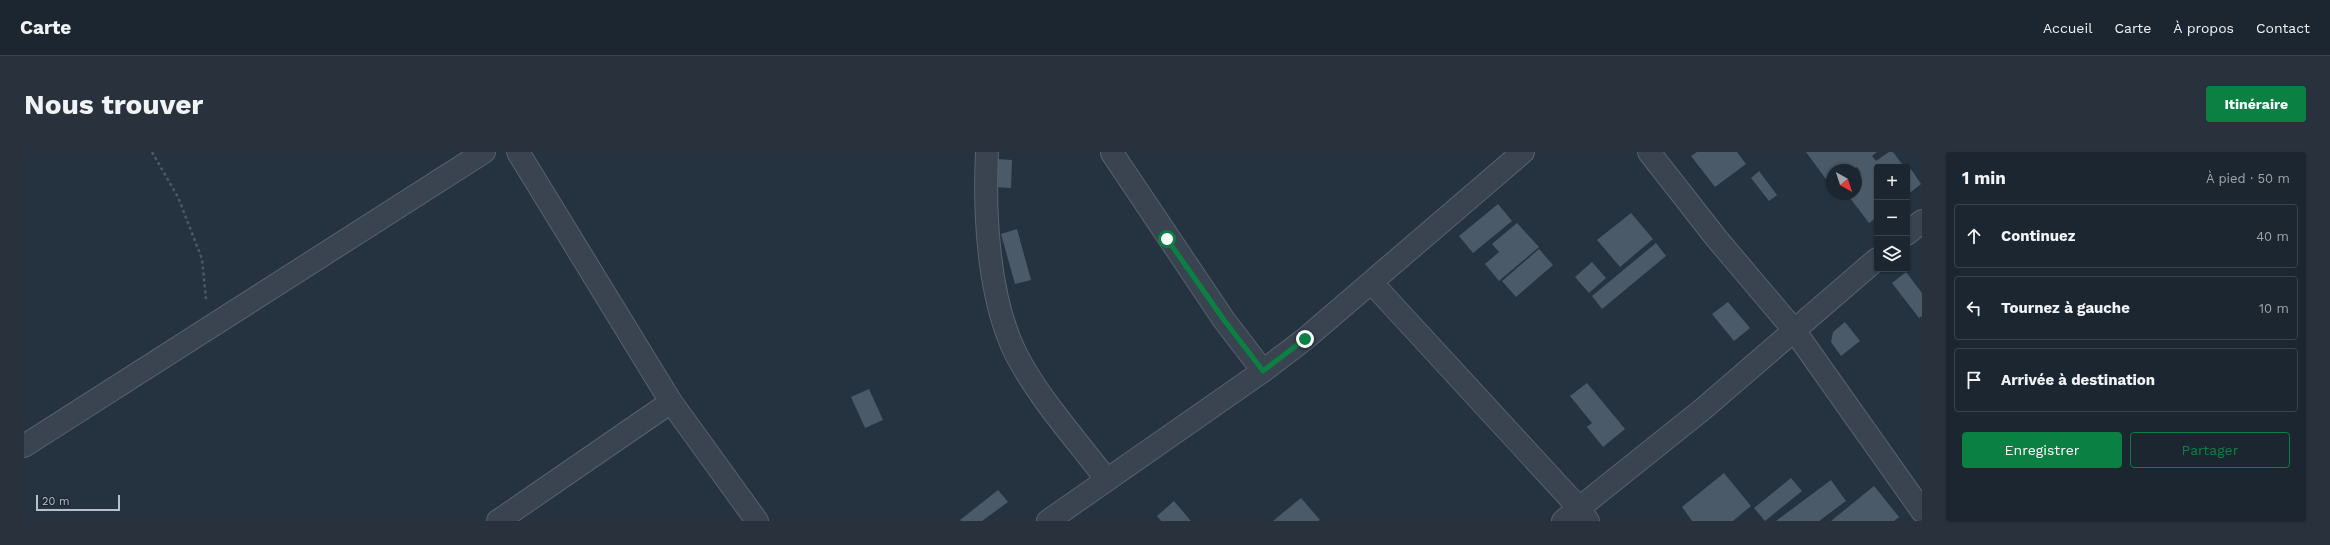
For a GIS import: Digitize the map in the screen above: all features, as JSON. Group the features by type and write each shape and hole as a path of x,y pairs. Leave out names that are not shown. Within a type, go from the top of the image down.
{"street":[{"path":"24,446 484,152"},
{"path":"518,152 671,402 757,521"},
{"path":"987,152 991,267 1001,314 1016,354 1037,387 1106,479"},
{"path":"1048,521 1106,479 1263,371 1372,283 1523,152"},
{"path":"1649,152 1717,239 1794,330 1922,511"},
{"path":"1112,153 1224,320 1263,371"},
{"path":"1910,231 1922,221"},
{"path":"1372,283 1577,517 1874,262"},
{"path":"498,521 671,402"}],"path":[{"path":"152,152 178,197 202,259 208,311 201,332"}],"building":[{"path":"1697,152 1737,152 1746,164 1715,187 1691,156"},
{"path":"1806,152 1877,152 1872,156 1876,161 1889,152 1893,152 1902,164 1874,164 1874,219 1869,223 1852,200 1862,200 1862,164 1826,164 1826,179"},
{"path":"996,159 1012,160 1011,188 995,187"},
{"path":"1911,169 1921,184 1910,193"},
{"path":"1759,171 1777,195 1769,201 1751,178"},
{"path":"1498,204 1512,221 1473,253 1459,236"},
{"path":"1631,213 1653,239 1620,267 1597,240"},
{"path":"1517,223 1539,247 1499,281 1485,264 1499,252 1492,244"},
{"path":"1017,229 1031,280 1015,284 1001,234"},
{"path":"1656,243 1666,256 1602,309 1592,296"},
{"path":"1539,249 1553,265 1516,297 1502,281"},
{"path":"1592,262 1606,278 1589,293 1575,277"},
{"path":"1906,272 1922,293 1922,316 1919,318 1892,283"},
{"path":"1728,302 1750,328 1734,341 1712,314"},
{"path":"1845,322 1860,341 1841,356 1831,342 1833,332"},
{"path":"1587,383 1625,429 1603,447 1587,427 1592,423 1570,396"},
{"path":"869,389 883,420 865,428 851,397"},
{"path":"1724,473 1751,506 1733,521 1692,521 1682,507"},
{"path":"1791,478 1802,491 1765,521 1754,508"},
{"path":"1831,480 1846,501 1819,521 1776,521"},
{"path":"1874,486 1899,517 1894,521 1831,521"},
{"path":"998,490 1008,502 982,521 960,520"},
{"path":"1301,498 1320,520 1273,521"},
{"path":"1174,501 1191,521 1161,521 1157,516"}],"route":[{"path":"1167,239 1224,320 1263,371 1305,339"}]}
